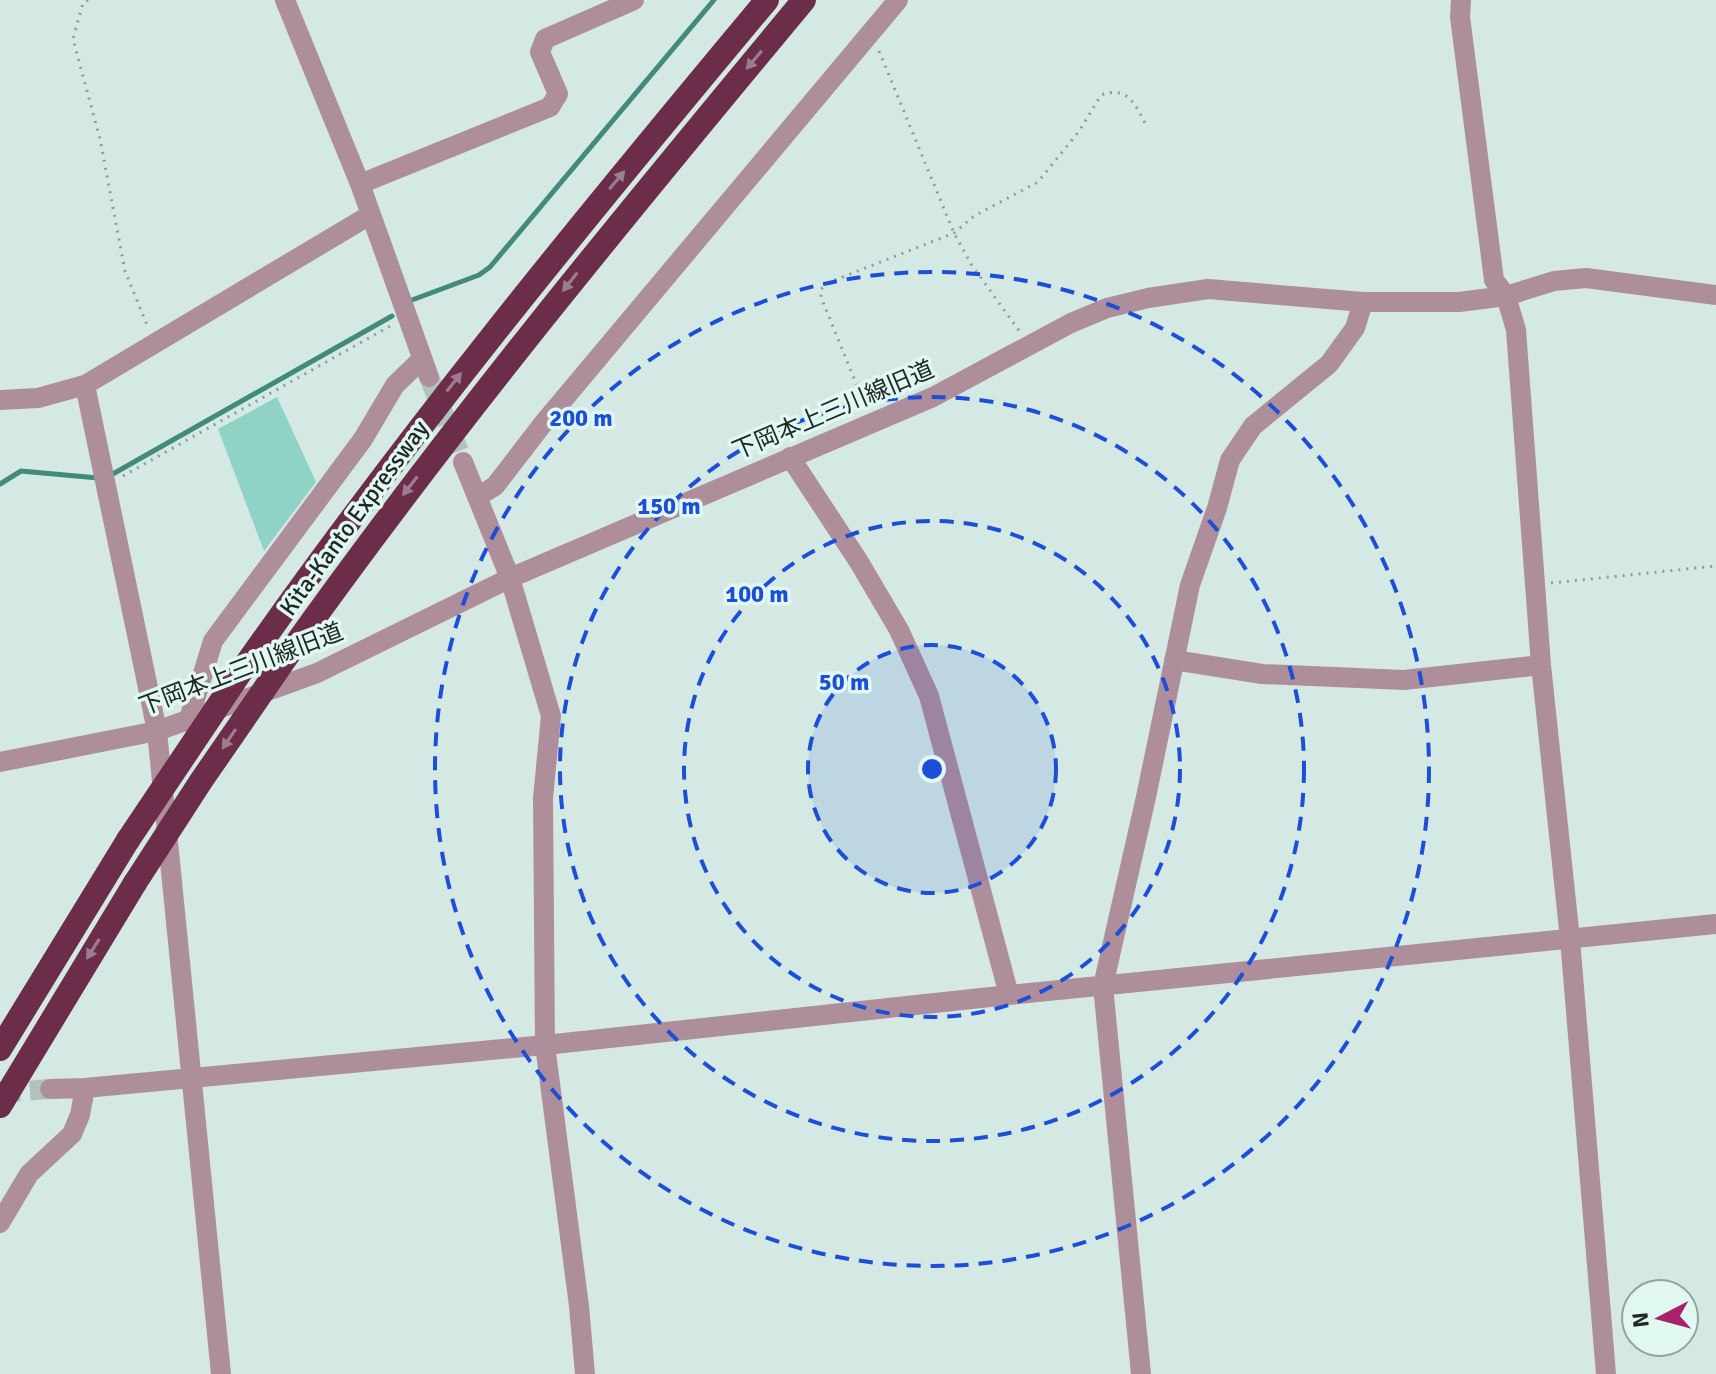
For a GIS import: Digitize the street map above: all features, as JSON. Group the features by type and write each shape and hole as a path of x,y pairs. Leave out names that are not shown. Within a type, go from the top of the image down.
{"highway":[{"name":"Kita-Kanto Expressway","path":"0,1049 128,840 242,670 446,392 567,240 767,0"},
{"name":"Kita-Kanto Expressway","path":"0,1106 135,883 201,781 376,530 575,275 804,0"}],"street":[{"path":"188,722 213,641 363,439 395,385 425,368 360,184 285,0"},
{"path":"360,184 550,107 558,94 540,52 545,39 634,0"},
{"path":"477,497 495,486 542,425 898,0"},
{"path":"1461,0 1460,17 1494,280 1506,296 1516,330 1541,665 1570,939 1606,1374"},
{"path":"0,400 38,398 85,385 370,215"},
{"name":"下岡本上三川線旧道","path":"0,762 157,731 317,673 510,578 933,397 1071,323 1107,308 1208,289 1363,302 1459,302 1506,296 1554,281 1586,278 1716,295"},
{"path":"1141,1374 1103,986 1190,585 1230,460 1253,426 1329,364 1355,328 1363,302"},
{"path":"85,385 157,731 221,1374"},
{"path":"790,457 859,562 899,630 929,696 1009,995"},
{"path":"463,462 510,578 551,716 543,798 545,1045 585,1374"},
{"path":"1174,660 1262,674 1404,680 1541,665"},
{"path":"50,1089 545,1045 1716,924"},
{"path":"0,1223 29,1174 72,1134 80,1115 85,1088"}],"path":[{"path":"88,0 83,3 73,39 100,139 125,271 155,344"},
{"path":"872,32 954,233 971,264 1029,346"},
{"path":"872,424 821,297 821,289 830,282 954,233 974,216 1038,182 1080,130 1101,95 1113,91 1124,94 1135,104 1145,123"},
{"path":"106,485 406,317"},
{"path":"1535,584 1716,566"}],"green space":[{"path":"277,397 316,482 264,551 218,429"}],"waterway":[{"path":"412,300 479,275 490,267 714,0"},
{"path":"111,475 392,316"},
{"path":"0,484 21,471 98,478"}],"tunnel":[{"path":"429,377 463,462"},
{"path":"0,1093 50,1089"}]}
